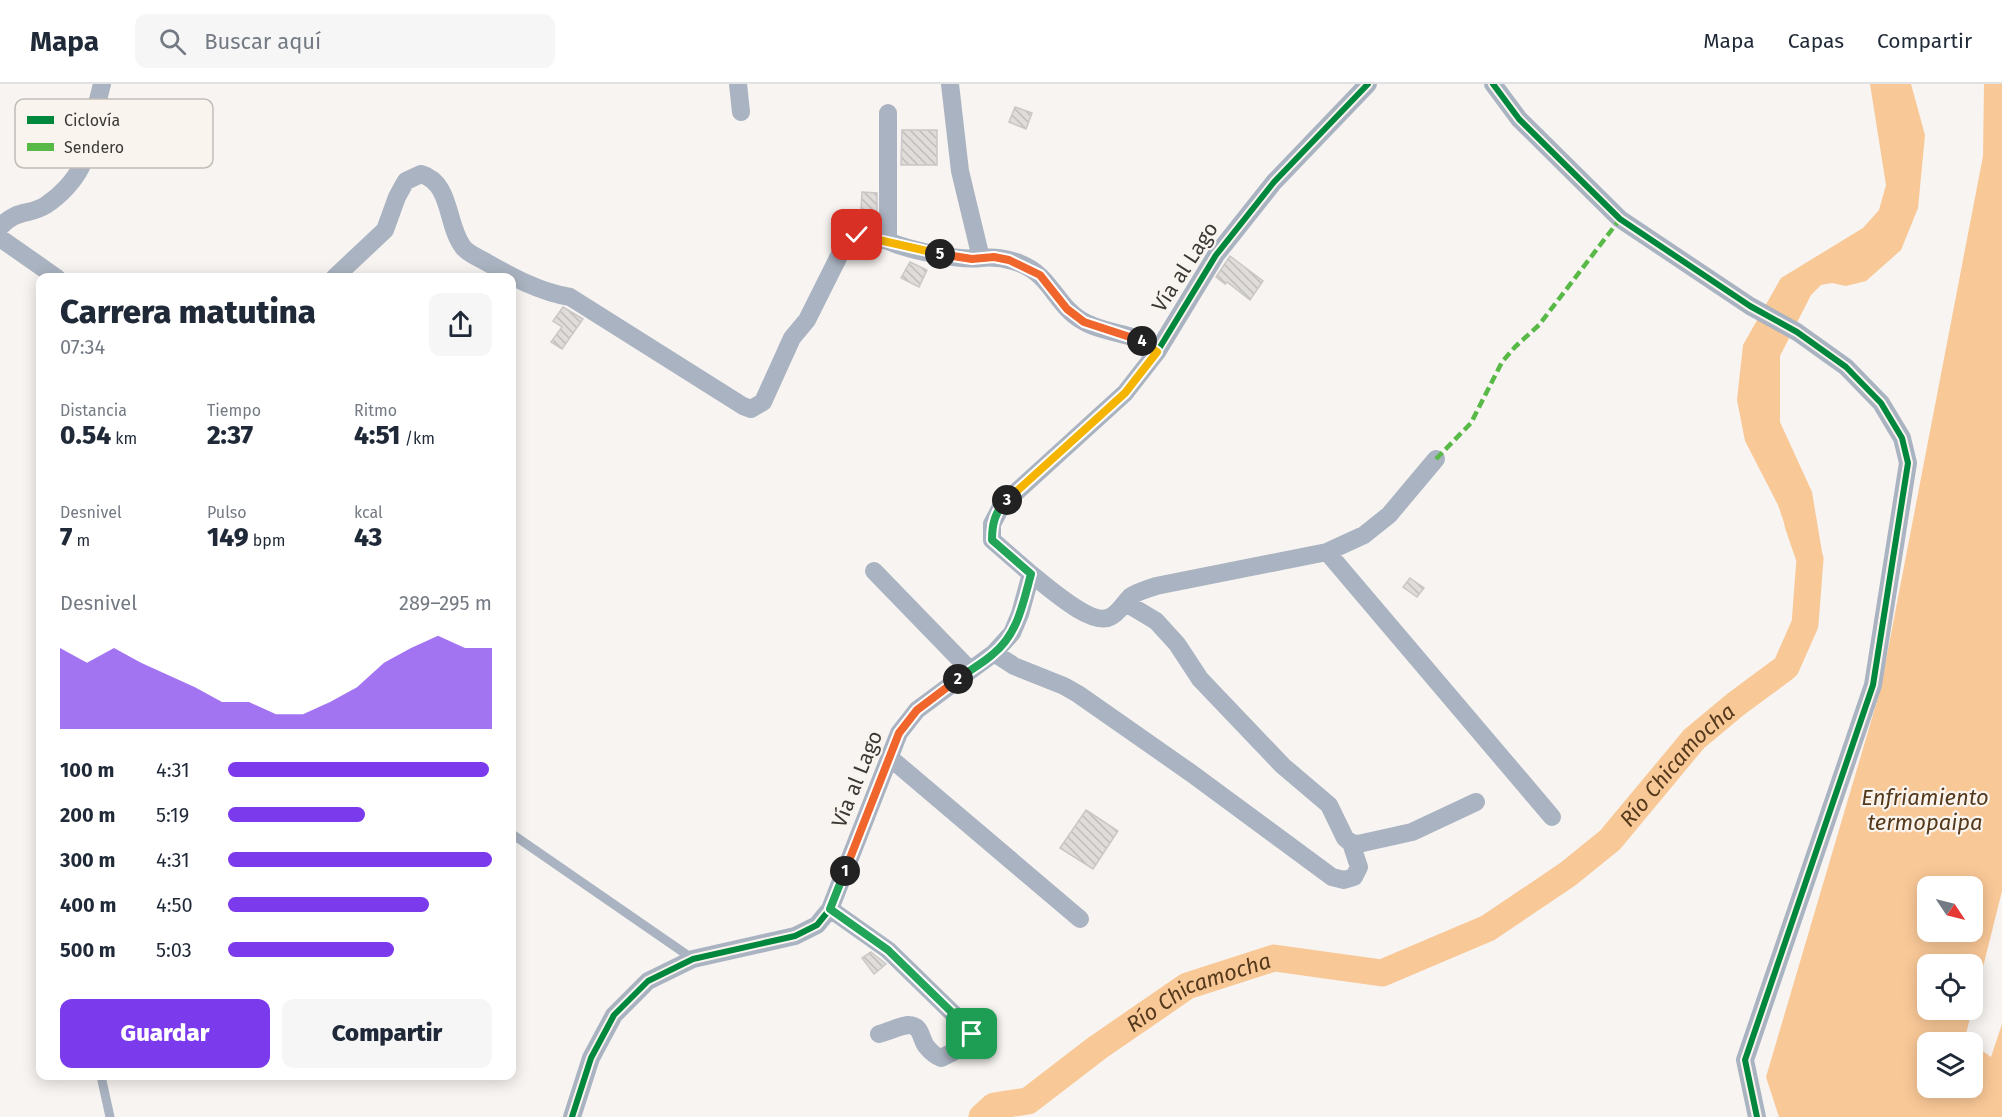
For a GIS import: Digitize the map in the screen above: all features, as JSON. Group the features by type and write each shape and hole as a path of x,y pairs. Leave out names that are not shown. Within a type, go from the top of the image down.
{"street":[{"path":"98,99 102,84"},
{"path":"738,84 741,112"},
{"path":"950,84 960,171 981,258"},
{"name":"Vía al Lago","path":"572,1117 591,1058 614,1015 648,981 693,959 795,936 817,925 830,909 899,733 917,710 994,653 1012,633 1031,574 992,540 992,524 1002,505 1125,393 1157,352 1216,255 1274,182 1368,84"},
{"path":"1493,84 1519,119 1620,219 1750,306 1797,332 1846,367 1881,403 1902,438 1908,463 1873,685 1745,1060 1757,1117"},
{"path":"888,113 888,241"},
{"path":"0,227 12,216 45,206 76,177 80,168"},
{"path":"339,273 385,230 397,197 406,181 421,174 432,180 443,194 457,237 466,251 506,273"},
{"path":"516,278 540,289 570,297 742,406 751,409 763,402 792,338 807,320 846,242 857,235 945,255 972,259 994,257 1009,260 1040,275 1067,309 1084,322 1138,339 1157,352"},
{"path":"0,238 50,273"},
{"path":"1031,574 1087,615 1098,619 1113,616 1131,596 1156,586 1327,552 1364,534 1389,515 1436,459"},
{"path":"1327,552 1552,817"},
{"path":"874,571 970,670"},
{"path":"1126,603 1156,621 1176,644 1200,679 1283,766 1329,805 1345,838 1351,843 1358,844 1412,832 1476,802"},
{"path":"994,653 1014,666 1078,694 1191,773 1332,878 1344,880 1354,877 1359,867 1351,843"},
{"path":"889,757 1080,919"},
{"path":"830,909 888,950 971,1031 972,1038 941,1058 926,1046 920,1030 914,1027 908,1025 879,1034"}],"lane":[{"path":"516,837 693,959"},
{"path":"102,1080 110,1117"}],"water":[{"path":"1870,84 1911,84 1925,135 1918,208 1901,250 1866,281 1846,286 1832,283 1821,285 1811,295 1780,356 1780,422 1812,492 1822,552 1798,564 1778,505 1745,441 1737,400 1743,345 1781,278 1863,228 1879,210 1886,185"},
{"name":"Enfriamiento termopaipa","path":"1984,84 2002,84 2002,891 1983,967 1983,954 1917,954 1917,1020 1970,1020 1966,1032 1917,1032 1917,1098 1983,1098 1983,1051 1991,1057 2002,1024 2002,1117 1779,1117 1766,1077 1880,691 1983,156"}],"building":[{"path":"1015,107 1032,113 1026,129 1009,122"},
{"path":"902,130 937,130 937,165 901,165"},
{"path":"862,192 877,193 877,213 861,212"},
{"path":"1230,256 1263,281 1250,300 1227,282 1225,284 1216,277"},
{"path":"910,262 927,270 919,287 901,278"},
{"path":"563,307 583,319 562,349 551,342 562,327 553,321"},
{"path":"1410,578 1424,588 1417,597 1403,587"},
{"path":"1086,810 1118,831 1093,869 1060,848"},
{"path":"871,952 886,964 874,974 862,958"}],"waterway":[{"name":"Río Chicamocha","path":"982,1117 994,1106 1028,1101 1097,1048 1187,986 1274,958 1382,973 1488,928 1568,874 1610,840 1694,739 1786,667 1805,624 1810,559 1798,524"}],"marked path":[{"path":"1436,459 1471,423 1502,362 1539,325 1620,219"}],"cycle path":[{"path":"572,1117 591,1058 614,1015 648,981 693,959 795,936 817,925 830,909 899,733 917,710 994,653 1012,633 1031,574 992,540 992,524 1002,505 1125,393 1157,352 1216,255 1274,182 1368,84"},
{"path":"1493,84 1519,119 1620,219 1750,306 1797,332 1846,367 1881,403 1902,438 1908,463 1873,685 1745,1060 1757,1117"}],"route":[{"path":"857,235 945,255 972,259 994,257 1009,260 1040,275 1067,309 1084,322 1143,341 1157,352 1125,393 1002,505 992,524 992,540 1031,574 1012,633 994,653 917,710 899,733 830,909 888,950 972,1034"}]}
